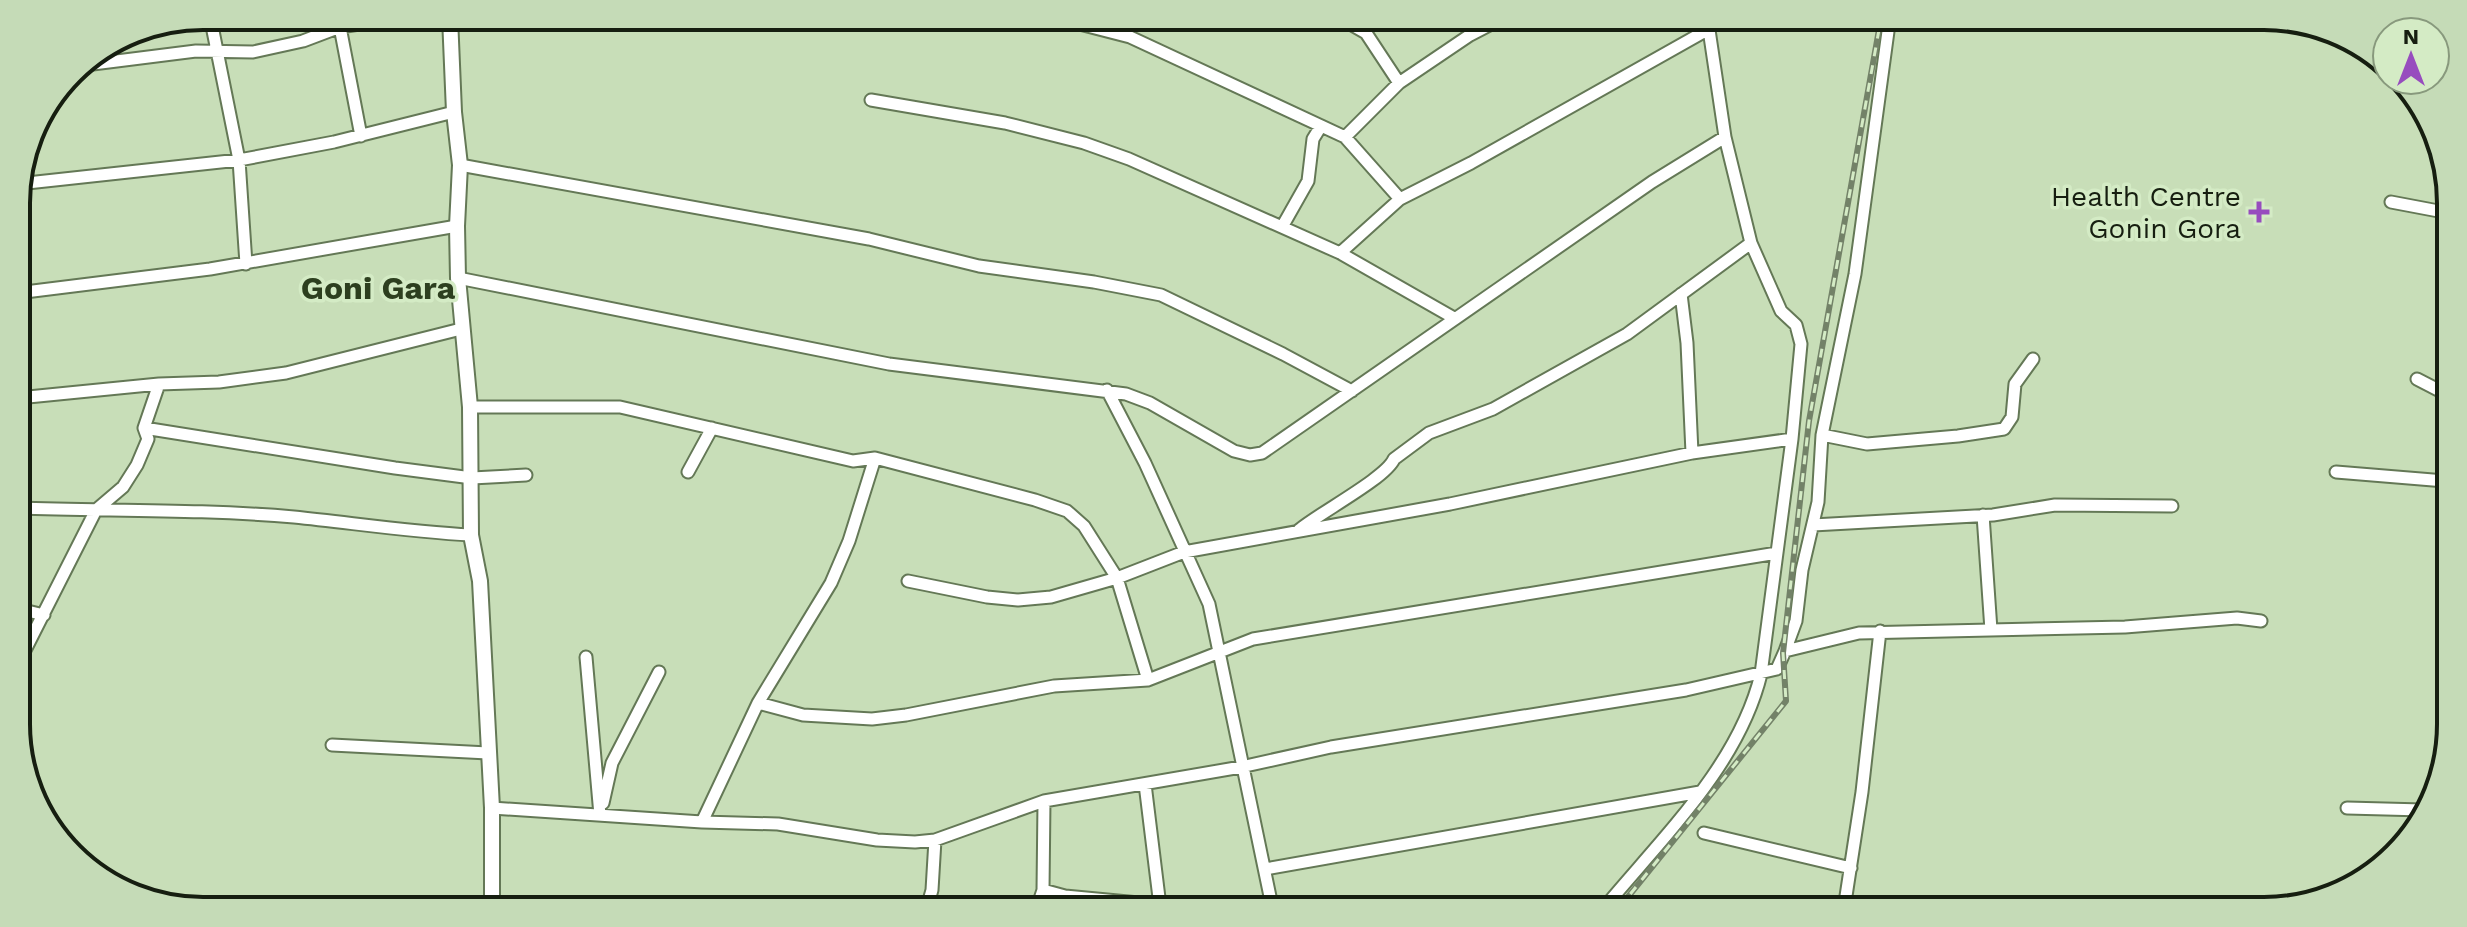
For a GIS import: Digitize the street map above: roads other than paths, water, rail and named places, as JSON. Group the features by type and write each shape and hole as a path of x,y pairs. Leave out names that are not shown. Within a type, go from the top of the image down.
{"street":[{"path":"214,30 239,160 246,264"},
{"path":"102,63 196,51 253,52 303,41 332,30"},
{"path":"341,30 361,136"},
{"path":"451,30 460,165 458,278 470,407 471,535 480,581 495,897"},
{"path":"1103,30 1130,37 1345,137 1400,199"},
{"path":"1361,30 1366,33 1399,83"},
{"path":"1345,137 1399,83 1474,30"},
{"path":"1340,253 1400,199 1471,163 1701,30"},
{"path":"1613,897 1700,792 1734,745 1754,703 1761,674 1792,439 1801,344 1796,325 1781,311 1751,243 1725,137 1709,30"},
{"path":"492,808 778,824 877,840 935,840 1044,801 1241,767 1331,747 1670,692 1777,669 1796,621 1802,570 1818,502 1822,435 1855,274 1888,30"},
{"path":"871,100 1005,123 1084,143 1129,159 1340,253 1454,318"},
{"path":"31,183 239,160 361,136 454,112"},
{"path":"1282,227 1308,181 1313,139 1321,126"},
{"path":"458,278 889,364 1107,390 1150,403 1234,451 1250,455 1262,453 1652,182 1725,137"},
{"path":"460,165 869,239 979,266 1161,295 1352,391"},
{"path":"2391,202 2437,211"},
{"path":"30,291 246,264 457,226"},
{"path":"1299,530 1391,466 1394,459 1429,433 1493,409 1627,334 1751,243"},
{"path":"1681,294 1687,343 1692,453"},
{"path":"30,397 159,384 219,382 286,373 461,329"},
{"path":"1822,435 1867,444 2004,429 2012,417 2015,384 2033,359"},
{"path":"2417,379 2437,389"},
{"path":"30,641 96,510 123,487 137,465 148,439 144,428 159,384"},
{"path":"1107,390 1145,463 1209,604 1270,897"},
{"path":"470,407 620,407 853,461 875,458 1067,511 1084,526 1117,578 1148,680"},
{"path":"144,428 472,478 526,475"},
{"path":"688,472 712,428"},
{"path":"908,581 987,597 1018,600 1051,597 1117,578 1184,552 1450,504 1692,453 1792,439"},
{"path":"702,822 758,703 831,583 849,541 875,458"},
{"path":"2336,472 2437,480"},
{"path":"1813,525 1983,515 2055,505 2172,506"},
{"path":"30,508 211,511 295,517 412,532 471,535"},
{"path":"1983,515 1991,630"},
{"path":"758,703 803,715 872,719 1054,686 1148,680 1253,639 1777,553"},
{"path":"30,612 44,615"},
{"path":"1785,651 1837,637 1880,631 2125,627 2237,618 2261,621"},
{"path":"1846,897 1880,631"},
{"path":"586,657 600,815"},
{"path":"600,815 612,763 659,672"},
{"path":"332,745 488,753"},
{"path":"1145,784 1159,897"},
{"path":"1265,869 1700,792"},
{"path":"1041,897 1044,801"},
{"path":"2347,808 2414,810"},
{"path":"1704,833 1851,868"},
{"path":"930,897 935,840"},
{"path":"1043,890 1076,897"}],"railway":[{"path":"1628,897 1786,701 1783,653 1809,421 1879,30"}],"place":[{"name":"Health Centre Gonin Gora","path":"2259,212"}],"district":[{"name":"Goni Gara","path":"378,288"}]}
